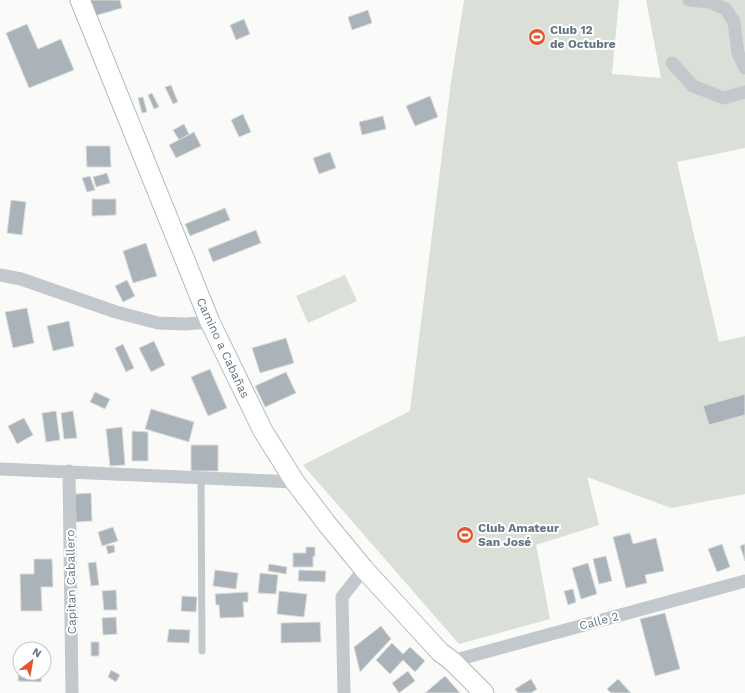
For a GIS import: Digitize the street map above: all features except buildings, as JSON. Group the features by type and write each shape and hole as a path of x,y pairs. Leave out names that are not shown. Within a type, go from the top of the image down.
{"street":[{"name":"Camino a Cabañas","path":"80,0 210,322 263,431 295,482 364,569 446,656 484,693"},
{"path":"689,0 710,2 726,9 734,22 738,53 745,68"},
{"path":"672,63 693,86 724,98 745,92"},
{"path":"0,275 21,279 116,312 158,323 186,324 210,322"},
{"path":"0,469 295,482"},
{"name":"Capitan Caballero","path":"69,471 72,693"},
{"path":"344,693 342,597 364,569"},
{"name":"Calle 2","path":"446,656 745,581"}],"lane":[{"path":"201,477 202,651"}],"shaded area":[{"path":"464,0 619,0 612,74 661,78 646,0 745,0 745,148 677,162 719,342 745,336 745,494 671,508 587,477 599,525 536,545 550,619 459,644 303,465 410,411 451,82"},
{"path":"345,275 357,301 308,323 296,296"}],"place":[{"name":"Club 12 de Octubre","path":"537,37"},
{"name":"Club Amateur San José","path":"465,535"}]}
